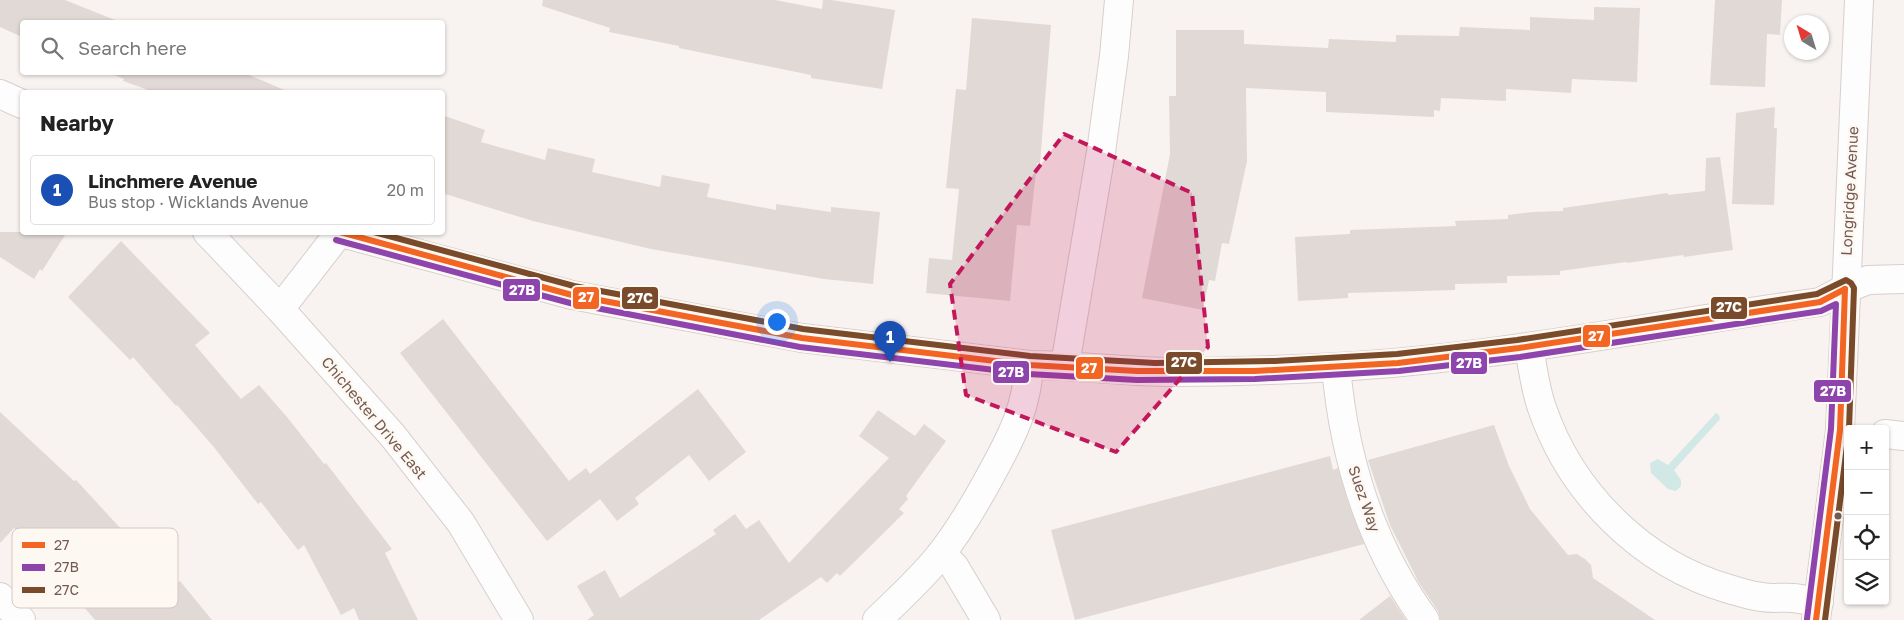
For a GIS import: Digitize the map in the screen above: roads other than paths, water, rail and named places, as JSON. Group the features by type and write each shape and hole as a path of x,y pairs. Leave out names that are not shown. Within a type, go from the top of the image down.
{"street":[{"path":"1065,365 1101,152 1114,56 1119,0"},
{"name":"Longridge Avenue","path":"1844,425 1845,289 1859,0"},
{"path":"0,94 20,103"},
{"name":"Chichester Drive East","path":"210,235 280,309 392,436 461,523 519,620"},
{"path":"280,309 336,235"},
{"path":"346,235 572,295 802,338 1029,365 1065,365 1172,372 1336,368 1442,359 1529,348 1820,302 1868,280 1904,279"},
{"path":"1529,348 1541,406 1565,460 1600,508 1634,540 1671,564 1699,579 1728,589 1763,597 1792,598 1818,611"},
{"path":"877,620 940,554 984,488 1017,425 1028,384 1029,365"},
{"name":"Suez Way","path":"1336,368 1345,436 1361,497 1388,560 1425,620"},
{"name":"Longridge Avenue","path":"1818,611 1844,430"},
{"path":"1889,434 1904,436"},
{"path":"940,554 954,566 986,620"},
{"path":"0,597 21,620"}],"place":[{"name":"Linchmere Avenue","path":"890,362"}]}
